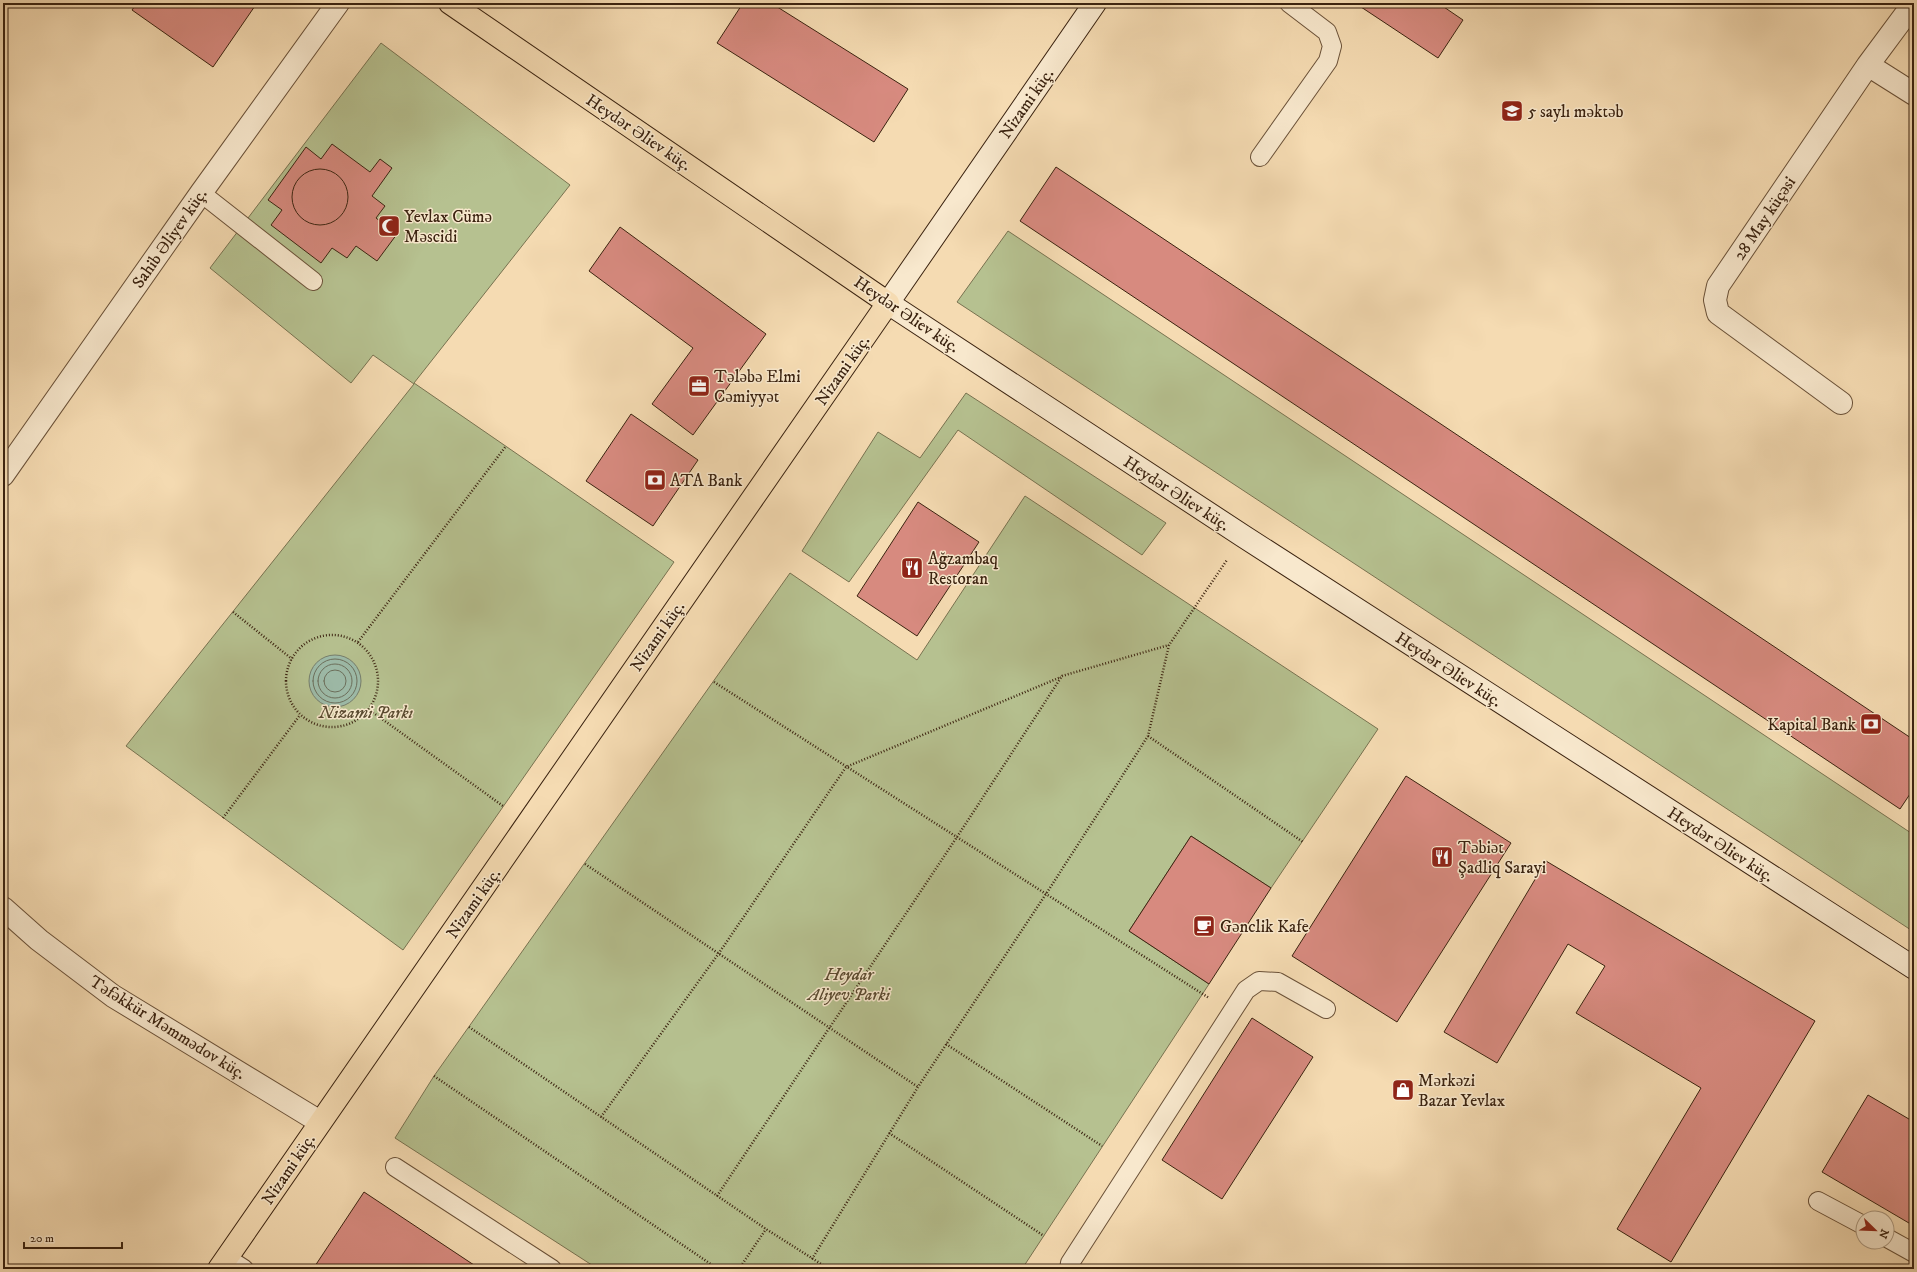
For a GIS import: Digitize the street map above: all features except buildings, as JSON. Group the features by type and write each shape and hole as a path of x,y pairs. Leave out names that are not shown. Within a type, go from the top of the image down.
{"highway":[{"name":"Heydər Əliev küç.","path":"450,3 888,302"},
{"name":"Nizami küç.","path":"230,1265 320,1122 888,302"}],"street":[{"name":"Sahib Əliyev küç.","path":"3,475 201,193 338,3"},
{"name":"Nizami küç.","path":"888,302 1095,3"},
{"name":"28 May küçəsi","path":"1841,403 1718,313 1715,300 1718,286 1868,66 1914,3"},
{"path":"1868,66 1914,94"},
{"name":"Heydər Əliev küç.","path":"888,302 1242,536 1914,968"},
{"name":"Təfəkkür Məmmədov küç.","path":"3,908 39,940 113,996 320,1122"}],"lane":[{"path":"1260,157 1328,61 1332,46 1327,32 1289,3"},
{"path":"201,193 313,281"},
{"path":"1069,1269 1070,1263 1246,990 1259,981 1278,982 1326,1009"},
{"path":"395,1167 552,1269"},
{"path":"1818,1201 1855,1221"},
{"path":"1895,1242 1914,1253"}],"path":[{"path":"358,642 506,446"},
{"path":"812,1259 888,1133 1046,894 1148,736 1169,644 1242,536"},
{"path":"233,612 292,659"},
{"path":"328,635 344,636 358,642 369,652 376,666 378,681 376,696 368,710 357,720 343,726 328,728 313,724 300,715 291,703 286,689 287,673 292,659 301,647 314,638 328,635"},
{"path":"601,1117 719,953 846,767 1062,676 1169,644"},
{"path":"716,1196 957,838 1062,676"},
{"path":"714,682 1213,1001"},
{"path":"368,710 503,806"},
{"path":"223,818 300,715"},
{"path":"1148,736 1303,842"},
{"path":"585,864 918,1087"},
{"path":"469,1027 716,1196 829,1269"},
{"path":"946,1044 1102,1146"},
{"path":"434,1076 718,1269"},
{"path":"888,1133 1044,1236"},
{"path":"739,1269 766,1229"}],"green space":[{"name":"Nizami Parkı","path":"381,43 570,185 414,383 674,562 403,950 126,746 414,384 373,355 351,383 210,268"},
{"path":"1008,231 1914,835 1914,932 957,302"},
{"path":"966,393 1166,523 1142,555 958,430 849,582 802,551 878,432 920,458"},
{"name":"Heydar Aliyev Parki","path":"1025,496 1378,729 1271,888 1191,836 1129,931 1209,984 1022,1269 598,1269 395,1138 434,1076 790,573 917,660"}],"water":[{"path":"335,655 349,659 357,667 361,681 357,695 349,703 335,707 321,703 313,695 309,681 313,667 321,659"}],"place":[{"name":"5 saylı məktəb","path":"1512,111"},
{"name":"Yevlax Cümə Məscidi","path":"389,226"},
{"name":"Tələbə Elmi Cəmiyyət","path":"699,386"},
{"name":"ATA Bank","path":"655,480"},
{"name":"Ağzambaq Restoran","path":"912,568"},
{"name":"Kapital Bank","path":"1871,724"},
{"name":"Təbiət Şadliq Sarayi","path":"1442,857"},
{"name":"Gənclik Kafe","path":"1204,926"},
{"name":"Mərkəzi Bazar Yevlax","path":"1403,1090"}]}
